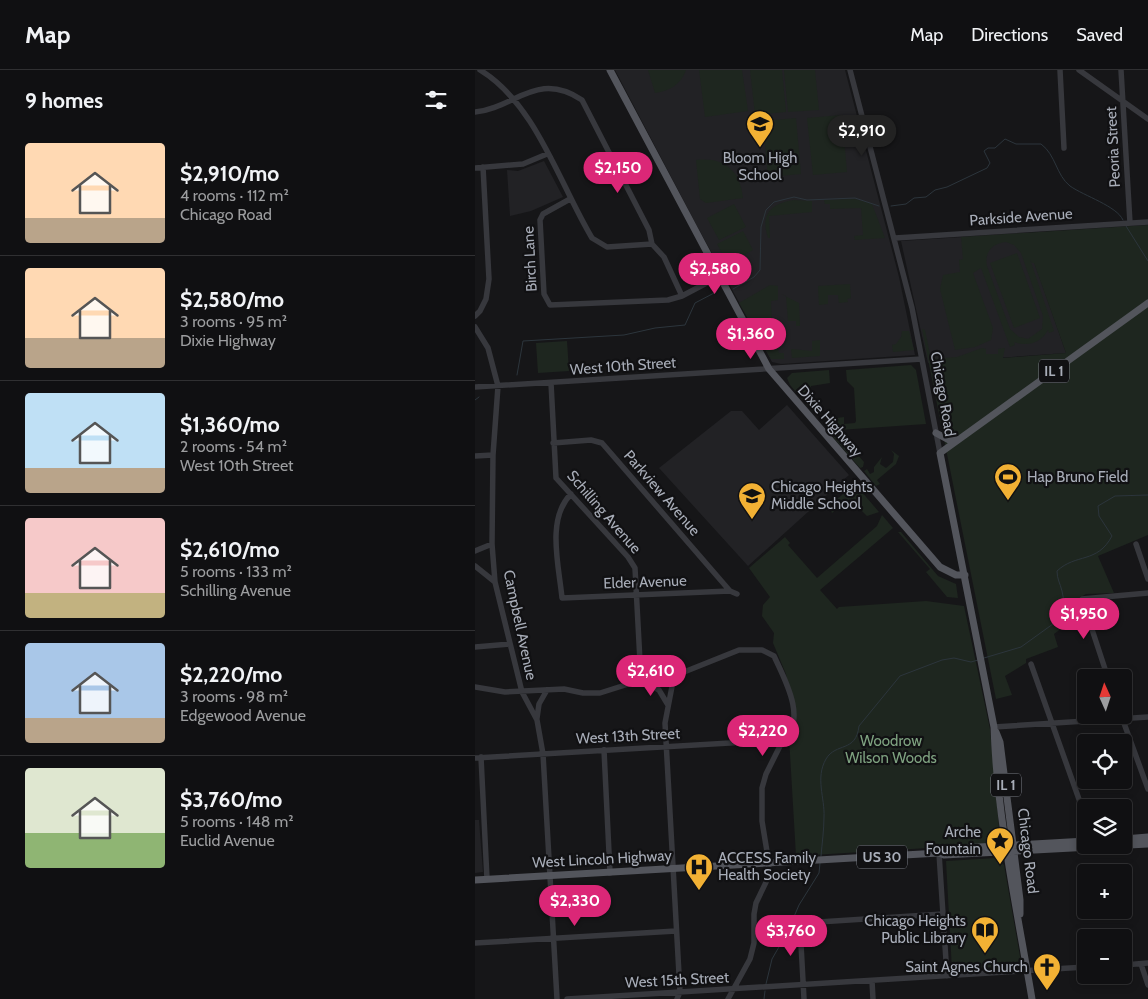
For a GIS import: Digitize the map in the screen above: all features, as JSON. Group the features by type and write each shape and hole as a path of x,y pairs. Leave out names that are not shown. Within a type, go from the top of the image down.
{"main road":[{"name":"Dixie Highway","path":"610,70 718,277 769,369 940,567 950,573 965,575"},
{"name":"IL 1","path":"940,453 1148,303"},
{"path":"936,432 949,440 959,439"},
{"name":"Chicago Road","path":"940,453 981,651 994,726 1000,742 1010,849 1020,900 1019,920 1032,999"},
{"path":"1132,838 1148,837"},
{"name":"US 30","path":"1010,849 1077,842"},
{"name":"US 30","path":"1132,845 1148,844"},
{"name":"US 30","path":"1010,849 1077,847"},
{"name":"West Lincoln Highway","path":"475,880 825,861 939,853 945,849 1010,849"}],"street":[{"path":"480,70 511,93 523,111 591,238 601,244 613,247 652,244"},
{"name":"Chicago Road","path":"850,70 895,238 922,358 940,453"},
{"path":"1060,70 1064,148"},
{"path":"1079,70 1148,119"},
{"name":"Peoria Street","path":"1121,70 1130,223"},
{"path":"562,83 575,92 582,100 649,230 652,244 664,257 682,296 718,277"},
{"path":"475,112 492,108 511,93"},
{"path":"475,168 523,164 547,154"},
{"path":"475,316 480,311 486,298 489,279 483,167"},
{"name":"Birch Lane","path":"571,199 543,214 540,220 544,294 548,304 565,306 668,300 682,296"},
{"name":"Parkside Avenue","path":"895,238 1148,222"},
{"name":"Campbell Avenue","path":"475,327 488,348 498,386 493,455 492,544 495,582 522,692 537,720"},
{"name":"West 10th Street","path":"475,387 922,358"},
{"name":"Schilling Avenue","path":"551,383 556,478 633,563 641,680"},
{"name":"Parkview Avenue","path":"553,443 591,440 602,443 730,591 737,594"},
{"path":"475,456 493,455"},
{"name":"Elder Avenue","path":"571,494 564,501 556,526 562,598 730,591"},
{"path":"475,551 492,544"},
{"path":"1136,544 1148,579"},
{"path":"475,566 495,582"},
{"path":"1105,669 1082,599 1148,593"},
{"path":"475,647 510,644"},
{"path":"475,687 505,692 564,690 600,693 641,680 674,676 739,650 762,650 774,656 792,698 793,721 766,774 762,788 762,821 769,864 767,880 756,903 754,943 750,959 728,999"},
{"path":"1031,664 1079,799"},
{"path":"674,676 665,723 680,992 677,999"},
{"path":"641,680 659,690 668,705"},
{"name":"Campbell Avenue","path":"547,690 539,704 537,720 543,754 557,999"},
{"path":"1133,716 1148,717"},
{"path":"994,726 1077,720"},
{"path":"1125,724 1148,789"},
{"name":"West 13th Street","path":"478,758 783,740"},
{"path":"604,750 610,873"},
{"path":"478,758 487,879"},
{"path":"939,853 947,976"},
{"path":"804,999 800,926 803,923 943,914"},
{"path":"475,943 676,931"},
{"path":"1132,965 1148,963"},
{"path":"1141,964 1148,985"},
{"name":"West 15th Street","path":"567,999 1077,968"},
{"path":"872,981 873,999"}],"shaded area":[{"name":"Bloom High School","path":"615,70 845,70 899,277 915,355 781,364 772,362 697,226"},
{"path":"544,161 563,197 531,211 510,216 507,170 518,171"},
{"path":"1024,233 1066,353 928,363 901,241"},
{"name":"Chicago Heights Middle School","path":"787,405 849,475 748,566 659,468 731,411 742,411 759,430"},
{"path":"475,820 479,820 483,872 475,873"}],"green space":[{"path":"648,70 686,70 681,80 674,86 665,91 655,93"},
{"path":"699,70 742,70 748,111 705,117"},
{"path":"750,70 782,70 786,112 755,115"},
{"path":"784,70 815,70 819,110 788,112"},
{"path":"842,115 847,172 813,175 807,118"},
{"path":"796,118 801,174 768,177 763,121"},
{"path":"696,160 715,161 729,167 738,180 743,198 706,203 700,199"},
{"path":"855,199 872,204 885,238 855,240 854,236 863,235 861,208 830,209 830,204 825,204 824,200"},
{"path":"793,200 812,201 812,212 769,216 770,238 768,238 765,223 769,212 779,204"},
{"path":"734,204 746,227 719,240 707,218"},
{"path":"1148,225 1148,535 1098,556 1114,593 1086,594 1079,598 1078,604 1082,613 1054,634 1058,647 1026,659 1026,663 1005,676 1012,695 996,699 922,329 925,330 931,359 957,357 982,348 986,349 986,354 998,354 998,349 1005,348 1003,358 1066,353 1034,263 1030,259 1054,331 1049,333 1048,330 1042,338 1034,343 1014,342 1015,345 1010,347 981,268 973,273 993,328 991,340 975,347 955,350 940,289 943,275 960,272 959,260 963,259 961,237","holes":["1006,242 1014,245 1021,253 1043,316 1042,329 1028,339 1019,337 1010,329 986,261 988,253 997,244"]},
{"path":"743,231 753,250 728,264 717,244"},
{"path":"1017,253 1040,318 1014,328 990,263"},
{"path":"850,284 851,298 847,299 848,302 839,303 838,295 828,295 828,304 819,305 818,286"},
{"path":"770,285 778,286 778,300 771,301 772,328 779,353 784,353 784,359 771,359 739,303"},
{"path":"786,297 799,303 800,326 796,326 796,321 788,321"},
{"path":"902,331 909,331 914,350 893,352 892,345 896,344 901,337"},
{"path":"820,340 820,356 792,358 791,349 812,351 812,341"},
{"path":"567,341 569,371 538,373 536,343"},
{"path":"911,365 916,370 926,424 839,430 837,418 844,417 844,424 855,423 856,421 854,388 847,381 846,370"},
{"path":"829,370 830,383 811,386 814,413 790,385 787,378 792,373"},
{"path":"836,434 841,436 864,462 863,467 860,468 833,437"},
{"path":"891,450 899,456 896,464 877,480 880,484 876,486 864,471 867,469 870,474 874,472 874,467 882,457 880,464 886,468 893,462 894,454"},
{"path":"855,484 879,512 867,516 850,499 832,513 829,506"},
{"name":"Woodrow Wilson Woods","path":"882,515 893,528 820,590 837,609 839,607 926,601 964,606 990,729 1000,838 994,844 796,856 789,737 794,722 786,674 773,643 774,633 762,616 763,605 770,597 749,568 785,537 790,543 788,545 817,578 877,526"},
{"path":"898,532 901,532 938,576 956,584 958,598 947,597 926,572 930,569"},
{"path":"996,858 1004,865 1021,962 1019,965 952,970 946,861"}],"waterway":[{"path":"891,206 906,204 914,198 926,197 935,190 947,187 987,168 990,163 984,151 988,148 995,148 1005,139 1016,144 1041,144 1050,154 1065,181 1070,186 1114,210 1123,220"},
{"path":"733,289 754,277 760,270 761,227 766,210 774,202 794,197 807,200 855,198 879,206"},
{"path":"1126,226 1148,261"},
{"path":"517,375 523,341 624,335 655,328 685,325 695,303 716,292"},
{"path":"475,400 479,397"},
{"path":"984,658 1021,647 1064,616 1063,597 1057,571 1064,565 1100,551 1112,536 1099,516 1098,506 1115,496 1148,495"},
{"path":"821,856 824,817 821,773 830,754 854,740 859,726 900,676 942,660 954,658 971,662 978,660"},
{"path":"766,984 772,959 787,933 799,905 819,873 820,863"},
{"path":"764,999 765,991"}],"place":[{"name":"Bloom High School","path":"760,148"},
{"name":"Hap Bruno Field","path":"1008,501"},
{"name":"Chicago Heights Middle School","path":"752,520"},
{"name":"Arche Fountain","path":"1000,865"},
{"name":"ACCESS Family Health Society","path":"699,891"},
{"name":"Chicago Heights Public Library","path":"985,954"},
{"name":"Saint Agnes Church","path":"1047,991"}]}
